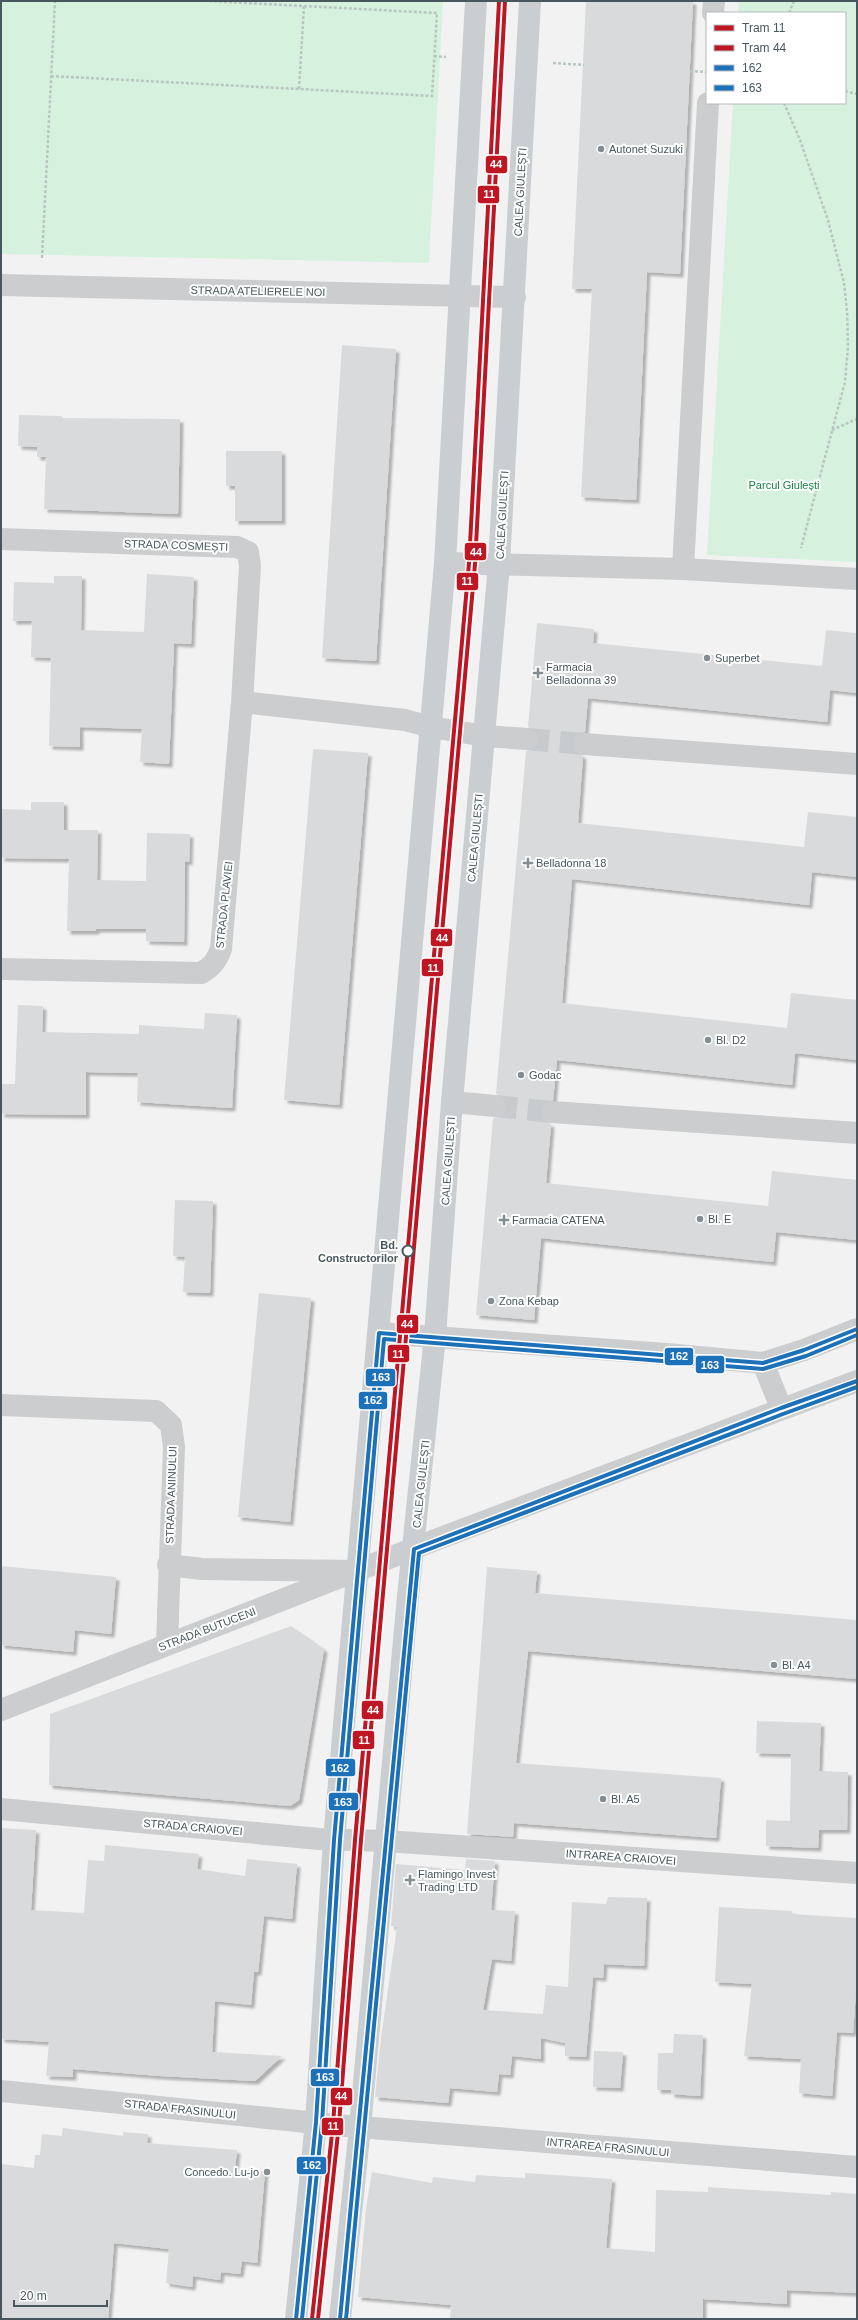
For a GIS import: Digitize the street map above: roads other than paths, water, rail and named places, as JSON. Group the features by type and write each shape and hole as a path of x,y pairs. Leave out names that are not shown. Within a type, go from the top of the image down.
{"main road":[{"path":"296,2319 316,2122 334,1840 445,563 461,296 476,1"},
{"name":"CALEA GIULEȘTI","path":"340,2319 360,2127 408,1596 435,1336 452,1102 499,564 515,297 530,1"}],"street":[{"path":"713,12 714,1"},
{"path":"683,569 708,104"},
{"name":"STRADA ATELIERELE NOI","path":"1,286 515,297"},
{"name":"STRADA COSMEȘTI","path":"1,539 237,547 248,552 250,566 242,702"},
{"path":"445,563 683,569 794,574 857,579"},
{"path":"242,702 405,720 431,727 484,736 527,739"},
{"name":"STRADA PLAVIEI","path":"1,969 201,973 210,968 218,958 221,949 242,702"},
{"path":"584,744 857,764"},
{"path":"452,1102 495,1106"},
{"path":"552,1112 857,1133"},
{"path":"379,1333 435,1336 763,1363 804,1350 857,1329"},
{"path":"763,1363 781,1408"},
{"name":"STRADA BUTUCENI","path":"1,1710 167,1644 414,1549 781,1408 857,1381"},
{"name":"STRADA ANINULUI","path":"1,1405 156,1411 171,1425 174,1447 168,1565 167,1644"},
{"path":"168,1565 202,1569 358,1571"},
{"name":"STRADA CRAIOVEI","path":"1,1809 334,1840 386,1840"},
{"name":"INTRAREA CRAIOVEI","path":"386,1840 857,1873"},
{"name":"STRADA FRASINULUI","path":"1,2091 360,2127"},
{"name":"INTRAREA FRASINULUI","path":"360,2127 857,2167"}],"tunnel":[{"path":"527,739 584,744"},
{"path":"495,1106 552,1112"}],"tram line":[{"name":"11","path":"312,2319 333,2124 355,1840 469,563 499,1"},
{"name":"44","path":"318,2319 339,2124 361,1840 475,564 505,1"}],"place":[{"name":"Autonet Suzuki","path":"601,149"},
{"name":"Superbet","path":"707,658"},
{"name":"Farmacia Belladonna 39","path":"538,673"},
{"name":"Belladonna 18","path":"528,863"},
{"name":"Bl. D2","path":"708,1040"},
{"name":"Godac","path":"521,1075"},
{"name":"Bl. E","path":"700,1219"},
{"name":"Farmacia CATENA","path":"504,1220"},
{"name":"Bd. Constructorilor","path":"408,1251"},
{"name":"Zona Kebap","path":"491,1301"},
{"name":"Bl. A4","path":"774,1665"},
{"name":"Bl. A5","path":"603,1799"},
{"name":"Flamingo Invest Trading LTD","path":"410,1880"},
{"name":"Concedo. Lu-jo","path":"267,2172"}],"park label":[{"name":"Parcul Giulești","path":"784,485"}]}
